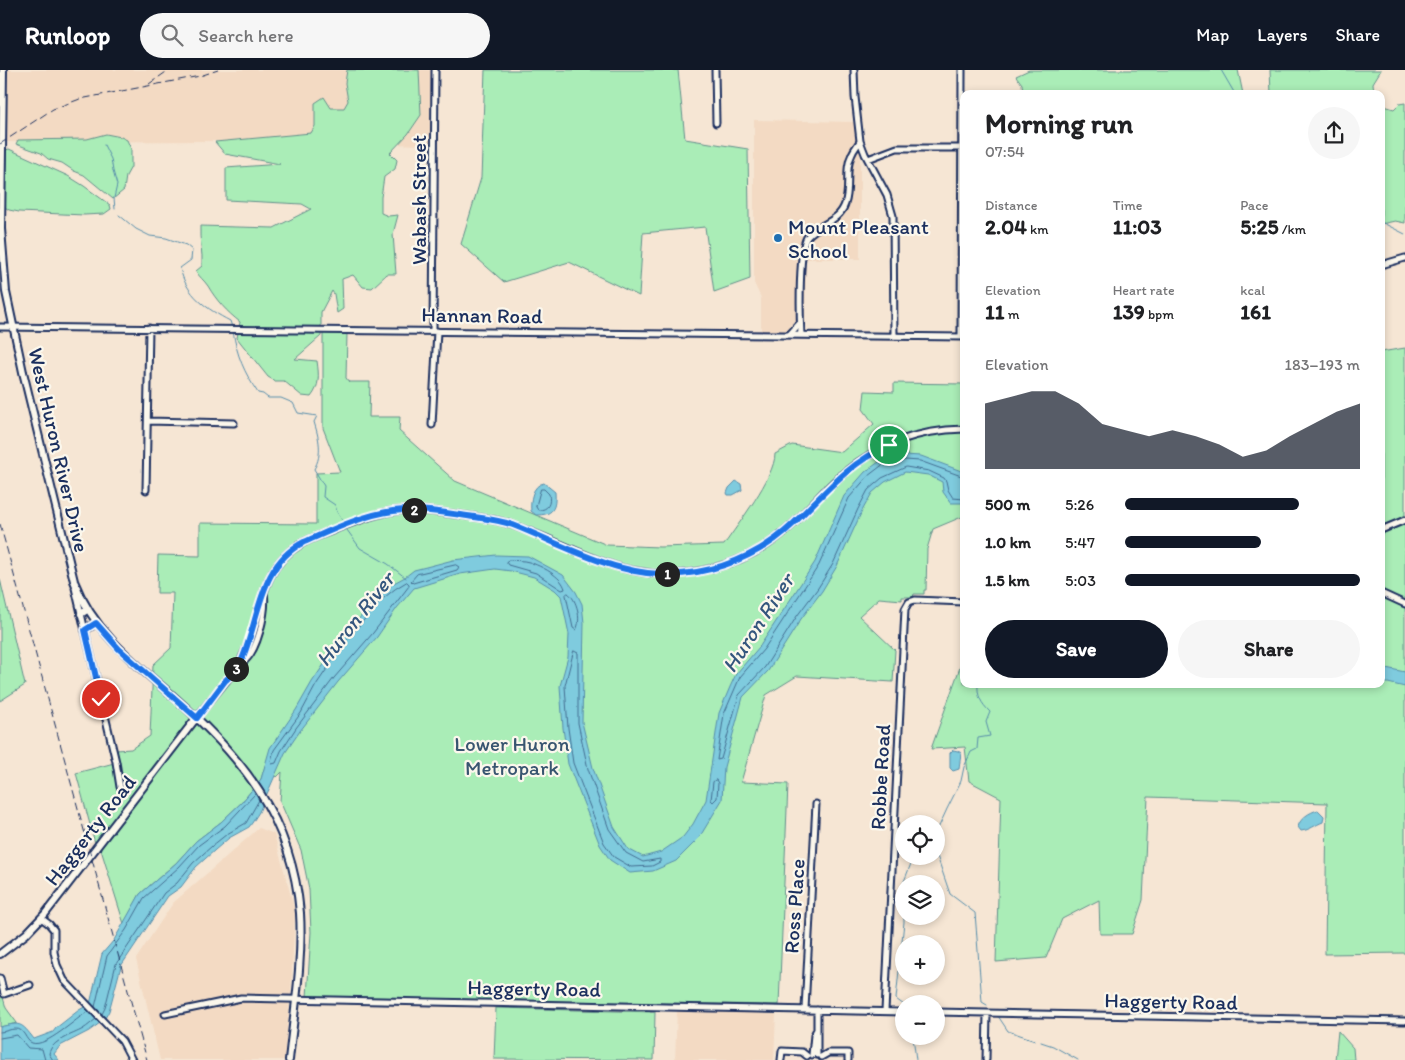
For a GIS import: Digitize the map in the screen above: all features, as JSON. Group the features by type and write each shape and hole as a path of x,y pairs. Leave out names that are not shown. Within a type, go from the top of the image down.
{"main road":[{"name":"West Huron River Drive","path":"3,70 2,247 4,281 12,327 74,581 87,610 96,623 119,649 224,744 249,775 270,809 288,855 299,905 300,946 289,1060"},
{"path":"80,614 87,610"},
{"path":"85,630 96,623"},
{"name":"Haggerty Road","path":"0,954 41,918 197,718"}],"street":[{"name":"Wabash Street","path":"432,425 435,331 435,70"},
{"path":"715,70 716,123"},
{"path":"854,70 860,141 887,194 893,216 894,336"},
{"path":"962,70 962,90"},
{"path":"801,335 801,262 804,242 809,234 833,220 842,211 846,201 851,156 860,141"},
{"path":"868,159 897,148 960,148"},
{"path":"1385,264 1405,258"},
{"path":"789,335 800,323"},
{"name":"Hannan Road","path":"0,327 960,337"},
{"path":"146,490 149,328"},
{"path":"148,421 234,423"},
{"path":"197,718 240,664 251,638 264,590 271,574 280,562 299,545 380,513 408,510 502,522 605,564 630,571 668,574 690,573 710,569 745,557 774,540 793,525 838,478 872,453 898,441 915,436 935,431 960,429"},
{"path":"1385,528 1405,520"},
{"path":"74,581 80,614 116,762 120,787"},
{"path":"1385,595 1405,604"},
{"name":"Robbe Road","path":"885,1011 904,609 909,602 915,600 960,602"},
{"name":"Ross Place","path":"805,1009 816,804"},
{"path":"41,918 54,930 53,948 57,965 64,980 120,1040 132,1060"},
{"path":"0,978 4,994 30,985"},
{"name":"Haggerty Road","path":"165,1014 232,999 895,1012"},
{"path":"814,1057 818,1040 816,1031 817,1010"},
{"name":"Haggerty Road","path":"945,1012 1405,1021"},
{"path":"986,1060 987,1014"},
{"path":"781,1060 782,1052 802,1052 814,1057 832,1053 848,1053 848,1060"}],"shaded area":[{"path":"7,70 433,70 433,145 217,141 7,142"},
{"path":"754,120 855,122 860,150 860,259 806,259 805,332 761,331 761,298 754,283"},
{"path":"259,828 274,834 295,911 291,992 284,1060 160,1060 136,959 173,903"},
{"path":"677,1010 776,1014 774,1060 675,1060"}],"green space":[{"path":"347,70 419,70 421,115 408,134 390,153 397,160 395,169 384,177 381,213 388,216 398,215 393,234 396,274 387,274 372,288 363,287 353,275 342,279 343,309 337,313 332,291 321,312 321,336 295,359 317,361 318,376 316,389 311,397 302,396 284,381 275,381 268,377 237,338 240,322 222,306 197,273 196,271 202,266 200,226 274,228 311,209 302,204 226,200 226,168 280,164 225,154 215,142 311,133 315,126 315,103 324,97 331,108 344,108 348,101 345,83"},
{"path":"485,70 678,70 685,139 748,149 750,279 714,292 705,227 643,233 639,296 569,262 504,282 461,244 481,178"},
{"path":"1029,70 1238,70 1242,90 1023,90 1022,84 1016,76"},
{"path":"1270,70 1381,70 1373,83 1374,90 1271,90"},
{"path":"1405,103 1405,223 1395,221 1385,223 1385,106 1394,109 1399,104"},
{"path":"106,134 127,140 131,149 131,167 126,176 124,190 113,199 84,175 62,163 48,159 41,153 16,144 18,140 87,139"},
{"path":"9,149 68,176 110,205 111,209 104,214 84,215 9,210 5,207 6,150"},
{"name":"Lower Huron Metropark","path":"323,333 347,333 346,378 349,382 370,382 369,417 400,417 399,431 455,481 607,545 660,547 724,545 763,487 773,464 775,454 792,445 842,452 874,424 863,409 865,391 894,392 894,383 960,384 960,518 933,529 927,549 926,590 924,590 924,594 902,597 902,600 879,598 859,616 895,650 893,682 797,676 766,695 741,782 788,784 779,1005 307,997 311,932 309,889 301,850 280,801 282,772 277,777 266,763 261,779 242,802 221,822 196,841 176,863 140,894 124,924 98,840 95,843 76,773 118,762 116,750 131,749 150,736 153,665 171,648 173,593 157,593 158,555 200,556 200,523 316,524 316,473 340,472 323,428"},
{"path":"1405,348 1405,953 1325,954 1327,803 1148,797 1143,900 1132,934 1100,934 1099,900 1062,919 1046,958 996,962 1001,798 969,781 965,747 931,749 960,667 960,688 1385,688 1385,351"},
{"path":"0,579 25,685 0,701"},
{"path":"0,987 6,1008 17,1023 0,1027"},
{"path":"496,1008 655,1012 654,1060 494,1059"},
{"path":"1338,1031 1353,1048 1354,1060 1335,1060"}],"water":[{"path":"904,455 921,456 960,471 960,503 951,503 943,492 942,482 928,475 905,472 885,482 872,493 837,566 822,591 801,619 768,671 743,697 724,767 722,800 699,838 676,861 653,871 630,873 610,860 600,845 568,764 560,686 568,657 569,634 561,596 534,577 511,571 495,569 460,574 414,588 397,608 377,637 338,682 285,753 259,812 249,827 229,838 196,867 181,887 168,896 121,966 109,1011 104,1020 89,1031 60,1046 54,1054 59,1060 0,1060 0,1027 12,1024 23,1026 34,1039 53,1032 79,1010 90,1004 102,954 114,940 140,894 176,863 196,841 221,822 242,802 261,779 270,748 342,638 377,598 392,584 414,570 453,560 496,555 528,556 563,575 576,592 582,604 584,623 582,722 593,768 614,827 628,849 643,857 661,852 683,837 693,824 706,800 719,713 736,674 760,646 815,562 844,496 865,472 883,459"},
{"path":"736,481 741,484 742,490 733,495 728,495 729,488"},
{"path":"544,483 555,492 554,507 546,514 536,515 531,511 534,490"},
{"path":"1385,668 1405,672 1405,687 1385,683"},
{"path":"953,750 961,753 959,769 953,771 950,768 950,753"},
{"path":"1318,810 1324,816 1323,822 1310,829 1301,831 1298,827 1303,818"}],"waterway":[{"path":"1221,70 1233,90"},
{"path":"104,145 111,159 117,185 114,198 115,209"},
{"path":"119,215 136,229 150,236 166,238 186,245 192,250 191,260 180,268 187,286 206,306 230,321 232,327"},
{"path":"1385,224 1405,234"},
{"path":"233,331 242,364 258,393 268,398 281,398 293,403 298,413 317,416 314,422 319,440 319,452 314,469 324,486 323,497 335,505 342,520"},
{"name":"Huron River","path":"347,530 360,548 388,564 406,578"},
{"path":"944,815 961,781 964,767 971,752 977,749 978,738 990,736 986,722 990,712 980,699 978,688"},
{"path":"896,995 904,922 903,884 910,865"},
{"path":"940,865 950,894 975,913 982,1002 987,1005"},
{"path":"998,1016 1008,1031 1035,1040"},
{"path":"1041,1042 1053,1046 1078,1060"},
{"path":"914,1045 916,1060"}],"railway":[{"path":"149,84 169,70"},
{"path":"0,144 53,109 80,99 200,76 218,70"},
{"path":"0,524 147,1060"}],"place":[{"name":"Mount Pleasant School","path":"778,238"}],"route":[{"path":"101,699 85,630 96,623 119,649 197,718 240,664 251,638 265,587 271,574 286,555 304,542 380,513 394,510 421,510 502,522 624,570 644,573 684,574 718,567 754,553 793,525 848,470 872,453 889,445"}]}
